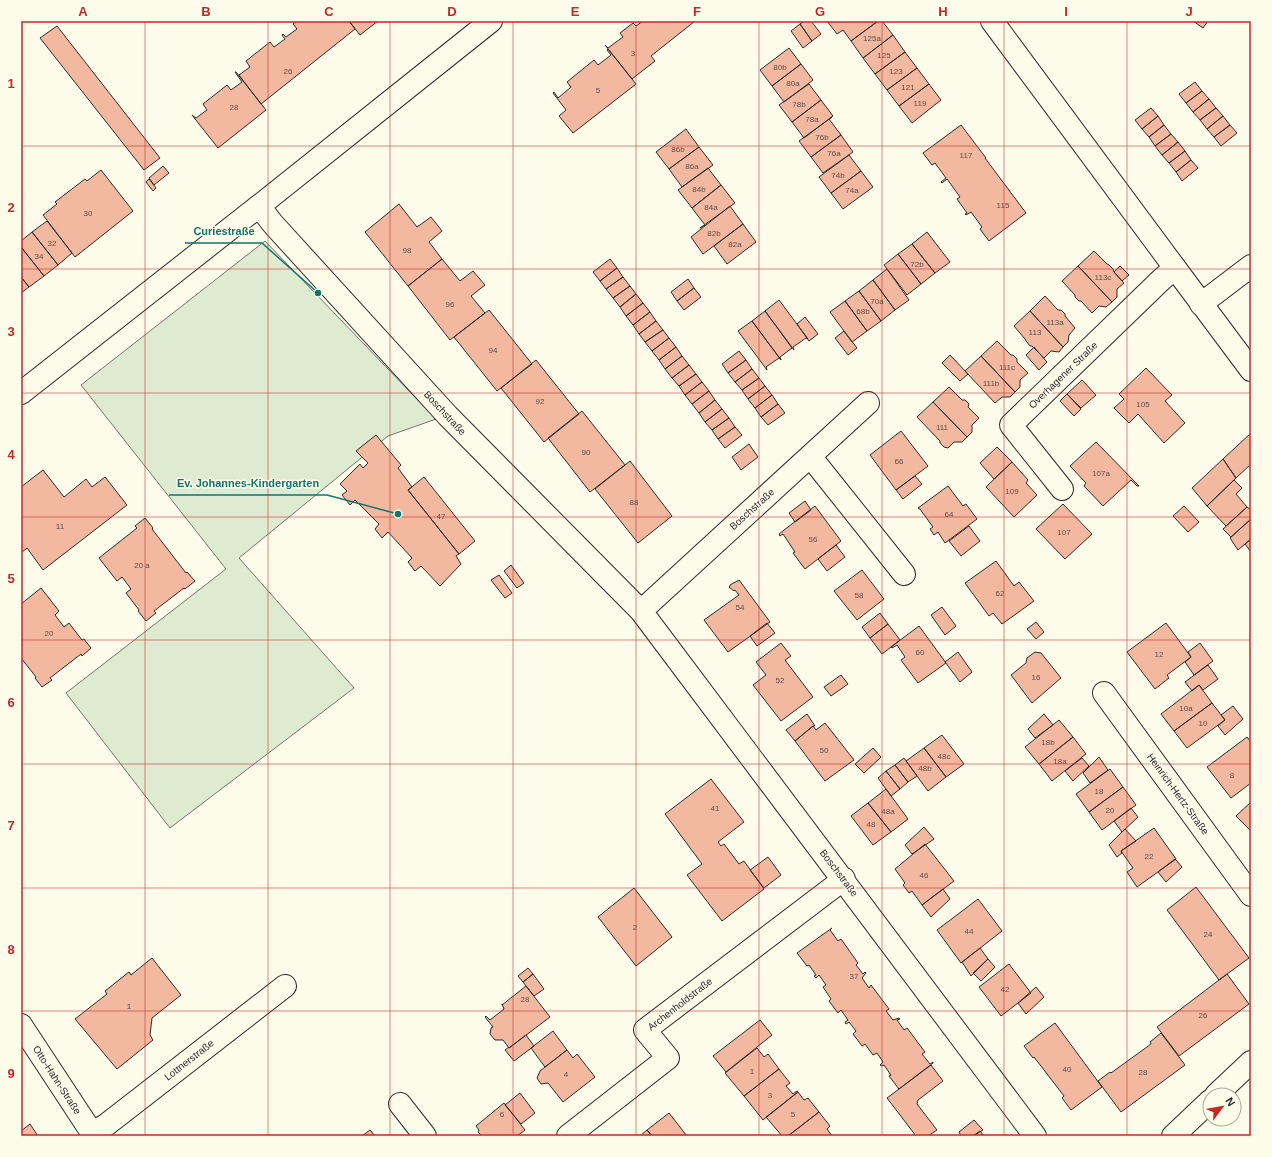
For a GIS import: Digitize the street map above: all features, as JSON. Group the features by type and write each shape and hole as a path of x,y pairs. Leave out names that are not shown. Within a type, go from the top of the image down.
{"street":[{"path":"21,393 491,21"},
{"path":"992,21 1251,370"},
{"name":"Boschstraße","path":"259,206 273,224 448,416 641,611 844,879 1035,1136"},
{"path":"1201,304 1251,266"},
{"name":"Overhagener Straße","path":"1062,489 1011,425 1174,268"},
{"name":"Boschstraße","path":"641,611 868,403"},
{"path":"810,456 904,574"},
{"name":"Heinrich-Hertz-Straße","path":"1104,693 1251,895"},
{"name":"Archenholdstraße","path":"568,1136 668,1058 645,1030 844,879"},
{"name":"Lottnerstraße","path":"93,1134 285,986"},
{"name":"Otto-Hahn-Straße","path":"21,1025 93,1134"},
{"path":"1224,1087 1251,1062"},
{"path":"400,1104 425,1136"},
{"path":"1173,1136 1202,1109"}],"green space":[{"path":"265,241 436,419 388,436 239,558 354,688 170,828 66,693 226,569 81,385"}],"building":[{"path":"297,21 349,21 355,29 261,104 239,75 250,67 246,61 270,42 274,47 285,39 282,35 283,34 286,37 297,29 293,24"},
{"path":"349,21 378,21 360,35"},
{"path":"643,21 695,21 651,56 655,61 632,79 605,45 608,48 623,37 620,33 633,23 636,26"},
{"path":"804,21 811,21 821,34 812,41 800,24"},
{"path":"827,21 878,21 851,41 843,30 837,34"},
{"path":"878,21 882,21 893,35 863,58 851,41"},
{"path":"1193,21 1208,21 1203,28"},
{"path":"800,24 812,41 803,48 791,31"},
{"path":"57,26 160,158 144,170 40,38"},
{"path":"893,35 905,52 875,74 863,58"},
{"path":"789,48 801,64 772,86 760,70"},
{"path":"608,49 636,84 573,133 559,116 566,110 553,93 554,92 558,98 571,87 567,82 594,60 598,65 611,55 607,50"},
{"path":"905,52 917,68 887,90 875,74"},
{"path":"801,64 813,80 784,102 772,86"},
{"path":"917,68 929,84 899,106 887,90"},
{"path":"235,72 266,110 218,148 192,115 196,118 207,110 203,104 227,85 231,90 242,82"},
{"path":"1195,82 1202,91 1186,103 1179,94"},
{"path":"809,84 821,100 792,122 779,105"},
{"path":"929,84 941,100 912,123 899,106"},
{"path":"1202,91 1209,99 1193,112 1186,103"},
{"path":"1209,99 1216,108 1200,120 1193,112"},
{"path":"821,100 833,116 804,138 792,122"},
{"path":"1151,108 1158,116 1142,129 1135,120"},
{"path":"1216,108 1223,116 1207,129 1200,120"},
{"path":"1158,116 1164,125 1149,137 1142,129"},
{"path":"1223,116 1230,125 1214,137 1207,129"},
{"path":"829,119 841,135 811,157 799,141"},
{"path":"961,125 1026,213 989,241 980,229 982,227 971,212 966,215 965,214 967,213 957,199 960,197 947,179 942,183 941,182 946,178 935,163 932,165 923,153"},
{"path":"1164,125 1171,134 1155,146 1149,137"},
{"path":"1230,125 1237,133 1221,146 1214,137"},
{"path":"686,129 699,147 669,169 656,152"},
{"path":"1171,134 1178,142 1162,155 1155,146"},
{"path":"841,135 853,152 823,173 811,157"},
{"path":"1178,142 1185,151 1169,163 1162,155"},
{"path":"699,147 713,165 682,187 669,169"},
{"path":"1185,151 1191,160 1176,172 1169,163"},
{"path":"849,155 861,171 831,193 819,177"},
{"path":"1191,160 1198,168 1182,181 1176,172"},
{"path":"163,166 169,173 154,185 149,178"},
{"path":"708,168 721,185 692,208 678,190"},
{"path":"101,170 133,211 75,257 43,215 57,204 55,202 85,179 87,181"},
{"path":"861,171 873,187 843,209 831,193"},
{"path":"149,179 156,188 153,191 146,182"},
{"path":"721,185 735,203 705,225 692,208"},
{"path":"399,204 417,227 431,217 442,231 429,242 442,259 408,286 365,232"},
{"path":"730,206 743,224 703,254 691,237"},
{"path":"47,221 72,253 58,265 32,232"},
{"path":"743,224 756,242 727,264 714,246"},
{"path":"32,232 58,265 44,276 21,247 21,241"},
{"path":"927,232 950,262 935,273 912,244"},
{"path":"912,244 935,273 921,284 898,254"},
{"path":"21,247 44,276 29,287 21,277"},
{"path":"1094,251 1113,269 1124,283 1117,289 1117,297 1112,302 1078,266"},
{"path":"898,254 921,284 907,295 884,265"},
{"path":"442,259 460,281 473,271 485,285 471,296 485,313 450,340 408,286"},
{"path":"610,259 617,268 600,281 593,272"},
{"path":"1078,266 1112,302 1106,307 1099,306 1092,313 1075,297 1075,295 1062,281"},
{"path":"1120,266 1129,275 1122,281 1114,272"},
{"path":"617,268 623,277 606,289 600,281"},
{"path":"887,269 909,300 895,310 873,280"},
{"path":"21,277 29,287 21,293"},
{"path":"623,277 630,286 613,298 606,289"},
{"path":"688,279 694,288 677,301 671,292"},
{"path":"873,280 895,310 881,321 859,291"},
{"path":"630,286 636,294 620,307 613,298"},
{"path":"694,288 701,297 684,310 677,301"},
{"path":"859,291 881,321 867,331 845,301"},
{"path":"636,294 643,303 626,316 620,307"},
{"path":"1045,296 1058,310 1061,310 1065,314 1075,328 1069,335 1068,342 1063,347 1030,311"},
{"path":"779,300 808,339 806,338 793,347 794,350 765,311"},
{"path":"845,301 867,331 852,342 830,312"},
{"path":"643,303 650,312 633,325 626,316"},
{"path":"489,310 532,364 497,391 454,337"},
{"path":"765,311 792,348 780,357 781,360 752,321"},
{"path":"1030,311 1063,347 1059,352 1051,351 1044,358 1032,346 1030,346 1014,326"},
{"path":"650,312 656,321 639,334 633,325"},
{"path":"805,317 818,334 809,341 797,324"},
{"path":"656,321 663,330 645,342 639,334"},
{"path":"752,321 781,360 779,358 766,367 767,370 738,331"},
{"path":"663,330 669,338 652,351 645,342"},
{"path":"844,331 857,348 848,355 835,338"},
{"path":"669,338 676,347 659,360 652,351"},
{"path":"997,341 1017,359 1017,362 1028,373 1020,380 1020,387 1015,392 981,356"},
{"path":"676,347 682,356 665,369 659,360"},
{"path":"1034,347 1047,362 1039,370 1026,355"},
{"path":"739,351 746,360 728,373 722,364"},
{"path":"950,355 968,374 960,381 942,363"},
{"path":"682,356 689,365 672,378 665,369"},
{"path":"981,356 1015,392 1010,397 1002,397 995,403 965,371"},
{"path":"536,360 579,414 544,442 501,388"},
{"path":"746,360 752,369 735,382 728,373"},
{"path":"689,365 696,374 679,386 672,378"},
{"path":"1146,368 1172,395 1165,401 1185,423 1164,443 1138,414 1129,423 1114,408 1124,399 1119,394"},
{"path":"752,369 759,378 742,390 735,382"},
{"path":"696,374 702,382 685,395 679,386"},
{"path":"759,378 765,386 748,399 742,390"},
{"path":"1082,380 1096,395 1081,408 1067,394"},
{"path":"702,382 709,391 692,404 685,395"},
{"path":"765,386 772,395 755,408 748,399"},
{"path":"949,387 962,400 965,400 969,404 968,407 979,418 972,425 972,432 967,437 933,402"},
{"path":"709,391 715,400 699,413 692,404"},
{"path":"1067,394 1081,409 1074,416 1060,401"},
{"path":"772,395 778,404 761,417 755,408"},
{"path":"715,400 722,409 705,422 699,413"},
{"path":"933,402 967,437 962,442 954,442 948,448 944,447 917,417"},
{"path":"778,404 785,413 768,425 761,417"},
{"path":"722,409 729,418 712,430 705,422"},
{"path":"582,411 625,465 590,492 548,438"},
{"path":"729,418 735,427 718,439 712,430"},
{"path":"735,427 742,435 725,448 718,439"},
{"path":"901,431 928,466 896,490 870,455"},
{"path":"1251,433 1251,464 1236,478 1223,459"},
{"path":"376,435 401,465 398,468 412,487 408,490 459,554 456,556 461,564 440,586 421,566 415,571 408,562 412,558 388,532 382,538 375,529 379,524 355,500 350,505 342,495 347,491 340,484 360,464 363,468 368,463 356,451"},
{"path":"1096,442 1139,486 1131,480 1103,506 1084,486 1086,483 1070,466"},
{"path":"749,444 758,457 741,470 732,457"},
{"path":"997,447 1012,462 994,479 980,463"},
{"path":"1223,459 1236,478 1207,506 1192,488"},
{"path":"630,461 672,516 638,543 595,489"},
{"path":"1012,462 1028,480 1026,483 1037,495 1014,517 986,487"},
{"path":"43,470 64,497 86,479 92,487 105,477 127,505 43,570 27,548 21,553 21,487"},
{"path":"915,476 922,484 903,499 896,490"},
{"path":"424,477 475,541 459,554 408,490"},
{"path":"1234,480 1242,488 1236,494 1247,507 1226,526 1207,506"},
{"path":"948,486 963,506 966,504 977,519 945,543 938,532 934,535 930,529 933,527 918,508"},
{"path":"805,501 811,510 795,522 789,513"},
{"path":"1063,504 1092,534 1065,559 1036,529"},
{"path":"815,506 841,541 805,569 793,553 795,552 783,534 780,536 779,534"},
{"path":"1184,506 1199,522 1188,532 1173,516"},
{"path":"1247,507 1251,510 1251,519 1231,537 1223,529"},
{"path":"145,518 186,573 187,572 195,581 154,611 156,613 146,621 126,593 131,589 122,577 117,581 99,558 137,528 135,526"},
{"path":"1251,519 1251,539 1238,550 1230,538"},
{"path":"969,526 980,541 961,556 949,541"},
{"path":"1251,539 1251,552 1245,544"},
{"path":"836,545 845,557 827,571 818,559"},
{"path":"996,561 1014,586 1019,582 1034,601 1002,624 993,613 989,616 965,583"},
{"path":"511,565 524,583 517,588 504,571"},
{"path":"862,570 884,599 857,620 834,591"},
{"path":"499,575 512,593 505,598 491,580"},
{"path":"739,580 770,622 728,652 704,620 739,595 735,590 734,591 729,587"},
{"path":"41,588 59,611 55,615 64,627 69,623 82,640 84,639 91,648 50,678 52,680 42,687 21,658 21,604"},
{"path":"942,607 956,626 945,635 931,615"},
{"path":"880,613 888,624 870,638 862,627"},
{"path":"1036,622 1044,632 1036,639 1027,629"},
{"path":"767,623 775,633 757,646 750,636"},
{"path":"1166,623 1191,657 1167,675 1169,678 1155,689 1127,652"},
{"path":"888,624 900,640 882,654 870,638"},
{"path":"919,626 946,663 918,683 901,660 905,657 897,645 892,648 891,647"},
{"path":"781,643 791,656 785,660 813,697 781,721 753,685 766,675 756,662"},
{"path":"1200,643 1213,661 1194,675 1185,662 1191,657 1188,652"},
{"path":"958,652 972,672 960,682 945,662"},
{"path":"1035,652 1041,653 1061,678 1032,703 1011,675 1026,663 1027,658"},
{"path":"1208,665 1218,679 1203,690 1199,685 1192,691 1185,682"},
{"path":"841,675 848,684 831,696 824,687"},
{"path":"1199,685 1212,703 1174,731 1161,714"},
{"path":"1212,703 1225,720 1187,748 1174,731"},
{"path":"1233,706 1243,719 1225,735 1218,726 1225,720 1221,715"},
{"path":"807,714 815,726 795,741 786,730"},
{"path":"1044,714 1053,725 1035,738 1028,729"},
{"path":"1059,720 1073,737 1039,764 1025,747"},
{"path":"825,723 854,760 825,781 795,741 813,726 816,730"},
{"path":"942,735 964,764 946,777 924,748"},
{"path":"1073,737 1086,754 1052,781 1039,764"},
{"path":"1247,737 1251,742 1251,783 1231,798 1207,767"},
{"path":"873,748 881,757 864,773 855,764"},
{"path":"924,748 946,777 928,791 906,761"},
{"path":"1099,757 1108,770 1090,783 1083,773"},
{"path":"904,758 917,776 908,782 895,765"},
{"path":"1082,758 1089,766 1073,781 1065,771"},
{"path":"895,765 908,782 900,789 886,771"},
{"path":"1110,769 1123,787 1089,812 1076,794"},
{"path":"886,771 900,789 891,796 878,778"},
{"path":"711,779 744,822 718,842 721,846 724,844 739,864 744,861 764,889 722,921 687,875 702,864 665,814"},
{"path":"1123,787 1136,805 1102,830 1089,812"},
{"path":"886,789 908,819 891,832 868,803"},
{"path":"1251,802 1251,831 1236,816"},
{"path":"868,803 891,832 873,845 851,816"},
{"path":"1131,808 1138,817 1122,832 1114,821"},
{"path":"924,827 934,839 912,854 905,845"},
{"path":"1154,828 1176,859 1137,887 1127,872 1133,868 1121,851"},
{"path":"1125,829 1136,841 1121,851 1122,853 1117,857 1109,845"},
{"path":"925,844 954,881 922,905 912,891 909,893 903,885 905,883 895,869"},
{"path":"768,857 781,875 764,888 750,870"},
{"path":"1175,859 1182,867 1166,882 1158,872"},
{"path":"1196,887 1249,958 1219,980 1167,910"},
{"path":"634,888 672,937 636,966 598,917"},
{"path":"943,889 950,899 931,917 922,905"},
{"path":"978,899 1002,931 961,963 937,930"},
{"path":"832,928 830,930 838,941 841,939 858,963 856,965 863,974 865,972 866,973 862,978 869,988 871,985 889,1009 886,1011 893,1020 900,1019 897,1020 904,1030 907,1028 925,1052 922,1054 930,1064 933,1062 899,1089 889,1076 891,1075 884,1065 880,1065 883,1062 877,1053 873,1055 865,1044 862,1046 853,1034 856,1031 849,1022 846,1024 845,1022 848,1020 841,1010 838,1013 829,1001 831,999 823,987 826,985 819,975 816,978 814,976 816,975 809,965 807,966 797,953"},
{"path":"980,948 988,959 971,976 962,962"},
{"path":"152,958 181,995 152,1018 150,1035 153,1040 117,1069 75,1019 107,994 105,991 129,972 131,975"},
{"path":"988,959 995,967 981,981 973,973"},
{"path":"1009,964 1031,993 1001,1016 979,987"},
{"path":"528,968 533,974 523,982 518,976"},
{"path":"533,974 544,989 534,996 523,982"},
{"path":"1227,974 1249,1004 1179,1056 1157,1027"},
{"path":"526,986 550,1017 509,1048 503,1040 495,1040 490,1034 491,1028 493,1027 485,1017 486,1016 490,1020 504,1009 502,1005"},
{"path":"1036,987 1044,997 1026,1014 1018,1003"},
{"path":"760,1020 772,1035 726,1072 713,1056"},
{"path":"1055,1023 1102,1087 1071,1110 1062,1098 1064,1096 1024,1046"},
{"path":"553,1031 567,1050 545,1067 531,1048"},
{"path":"1161,1033 1185,1065 1121,1112 1098,1081 1151,1044 1150,1042"},
{"path":"526,1035 534,1046 514,1061 505,1050"},
{"path":"757,1048 764,1057 768,1054 779,1069 744,1096 725,1073"},
{"path":"567,1050 573,1058 577,1054 595,1077 563,1102 548,1083 541,1084 537,1078 540,1071"},
{"path":"931,1065 943,1081 918,1100 917,1104 937,1130 928,1136 916,1136 887,1098"},
{"path":"779,1069 790,1083 786,1086 793,1094 797,1091 798,1092 763,1120 744,1096"},
{"path":"798,1092 804,1100 808,1098 819,1112 788,1136 782,1136 766,1117"},
{"path":"520,1093 535,1113 521,1124 505,1105"},
{"path":"504,1103 525,1130 517,1136 482,1136 478,1132 479,1130 476,1126"},
{"path":"819,1112 830,1126 827,1129 832,1136 788,1136"},
{"path":"669,1113 687,1136 652,1136 647,1130"},
{"path":"974,1120 983,1130 973,1136 961,1136 959,1132"},
{"path":"30,1124 38,1136 21,1136 21,1131"},
{"path":"370,1130 375,1136 362,1136"},
{"path":"647,1130 652,1136 640,1136"},
{"path":"980,1131 984,1136 973,1136"}],"place":[{"name":"Curiestraße","path":"318,293"},
{"name":"Ev. Johannes-Kindergarten","path":"398,514"}]}
